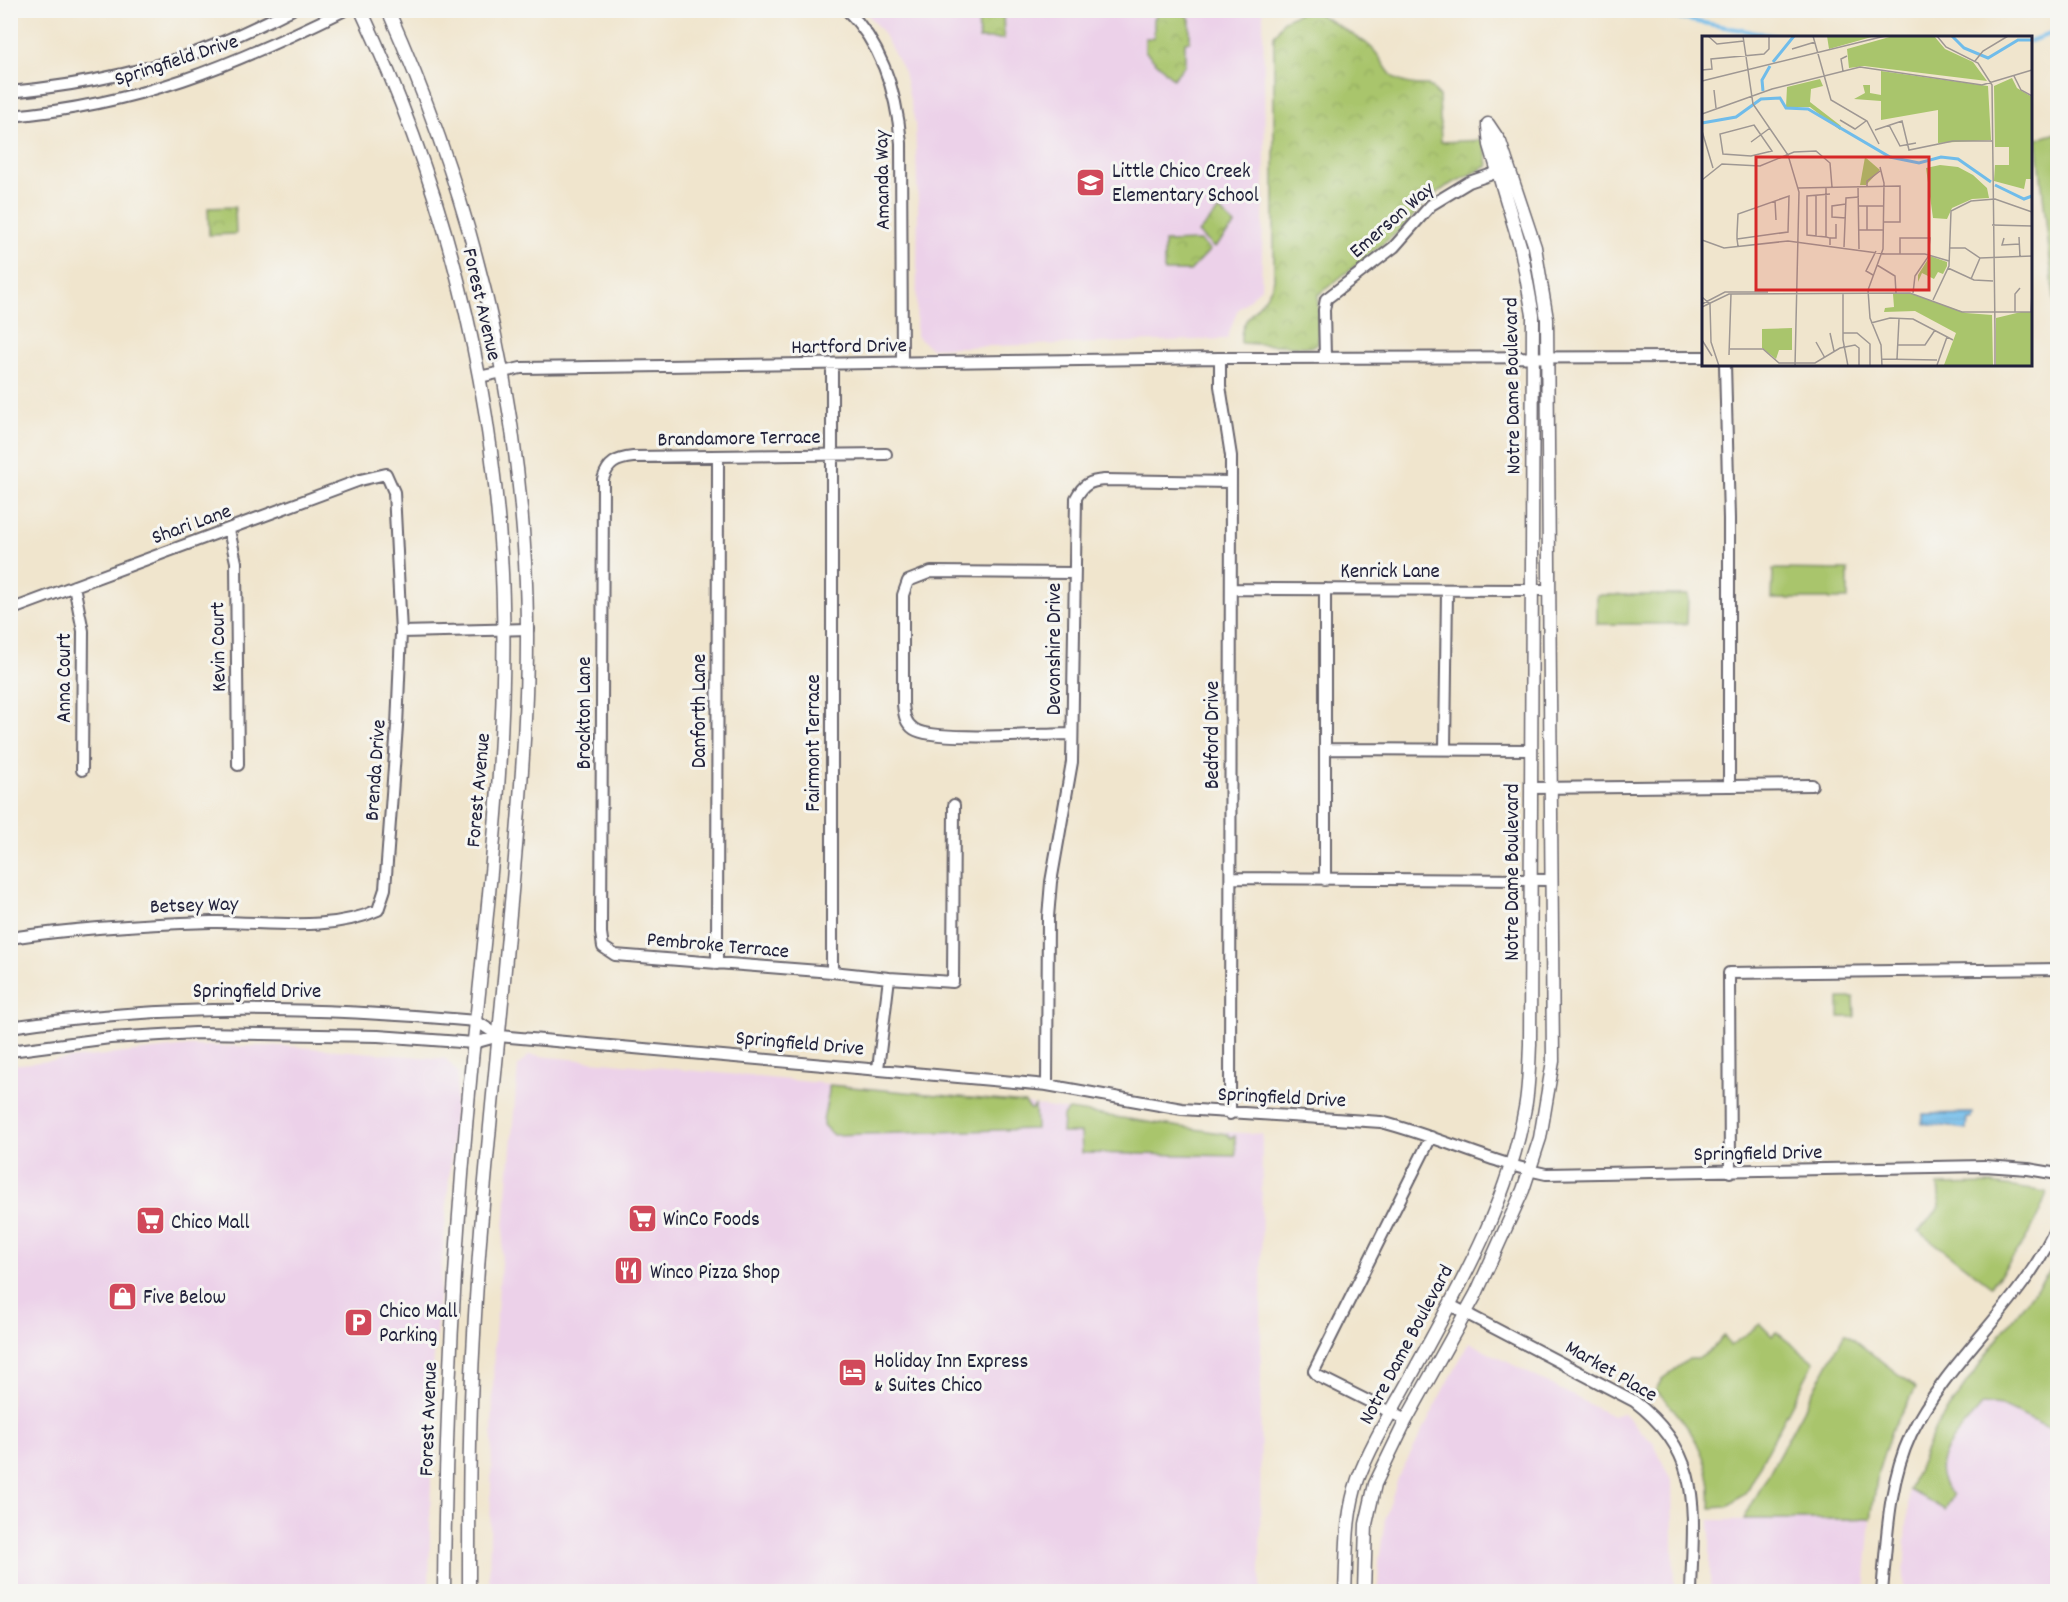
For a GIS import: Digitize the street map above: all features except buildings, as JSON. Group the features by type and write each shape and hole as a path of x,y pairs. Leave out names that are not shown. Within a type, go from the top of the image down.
{"street":[{"name":"Springfield Drive","path":"10,93 80,84 159,65 219,44 291,10"},
{"name":"Springfield Drive","path":"10,116 83,107 146,94 209,73 345,10"},
{"name":"Forest Avenue","path":"360,10 401,102 432,188 452,253 479,377 496,490 504,630 500,748 450,1322 445,1449 444,1592"},
{"name":"Forest Avenue","path":"388,10 455,180 483,282 503,372 520,501 528,629 524,754 474,1335 469,1592"},
{"name":"Amanda Way","path":"848,10 869,36 888,77 898,108 901,143 902,363"},
{"name":"Notre Dame Boulevard","path":"1345,1592 1348,1518 1358,1480 1450,1305 1490,1219 1510,1166 1526,1107 1529,1072 1533,315 1503,171"},
{"name":"Notre Dame Boulevard","path":"1364,1592 1366,1524 1375,1484 1406,1420 1466,1313 1529,1171 1540,1138 1553,1061 1547,319 1538,258 1503,171"},
{"name":"Emerson Way","path":"1325,358 1324,310 1326,299 1394,247 1431,205 1469,182 1503,171"},
{"name":"Hartford Drive","path":"479,377 520,368 1220,358 1702,357"},
{"name":"Bedford Drive","path":"1220,358 1220,386 1231,456 1230,1114"},
{"name":"Fairmont Terrace","path":"832,364 832,972"},
{"path":"1725,366 1729,519 1729,786"},
{"name":"Brandamore Terrace","path":"603,479 607,467 618,459 886,454"},
{"name":"Danforth Lane","path":"717,458 717,964"},
{"name":"Shari Lane","path":"10,610 360,480 386,474"},
{"name":"Brenda Drive","path":"378,910 385,889 397,726 400,632 394,492 386,474"},
{"name":"Brockton Lane","path":"603,479 601,933 603,947"},
{"path":"1074,573 1076,498 1082,487 1092,481 1231,482"},
{"name":"Kevin Court","path":"229,530 236,562 238,765"},
{"name":"Devonshire Drive","path":"1047,1085 1048,917 1051,882 1072,762 1074,573 932,572 908,581 903,595 903,704 905,719 913,728 940,735 1072,734"},
{"name":"Anna Court","path":"74,586 83,631 82,770"},
{"name":"Kenrick Lane","path":"1231,589 1548,590"},
{"path":"1325,589 1325,880"},
{"path":"1445,749 1448,590"},
{"path":"400,632 528,629"},
{"path":"1325,749 1531,750"},
{"path":"1531,788 1812,785"},
{"path":"832,972 953,982 954,805"},
{"path":"1231,878 1551,880"},
{"name":"Betsey Way","path":"10,938 115,927 212,922 335,922 360,918 378,910"},
{"name":"Pembroke Terrace","path":"603,947 615,955 832,972"},
{"path":"1730,1172 1729,973 2058,969"},
{"path":"878,1069 889,978"},
{"name":"Springfield Drive","path":"10,1026 152,1011 223,1008 310,1009 476,1021 499,1036"},
{"name":"Springfield Drive","path":"10,1051 110,1038 195,1033 378,1036 474,1043 499,1036 1047,1085 1182,1109 1230,1114 1381,1122 1431,1137 1510,1166 1529,1171 1573,1176 1985,1166 2058,1174"},
{"path":"1406,1420 1318,1376 1314,1371 1431,1137"},
{"path":"1882,1592 1890,1509 1899,1466 1910,1436 1935,1395 2036,1264 2058,1223"},
{"name":"Market Place","path":"1450,1305 1634,1401 1651,1413 1668,1432 1688,1470 1693,1502 1691,1592"}],"shaded area":[{"name":"Little Chico Creek Elementary School","path":"865,11 1263,11 1265,157 1261,288 1237,311 1227,339 930,348 916,335 918,207 915,123 904,72 883,33"},
{"name":"Chico Mall Parking","path":"189,1046 288,1046 446,1059 458,1073 433,1368 429,1591 11,1591 11,1065"},
{"path":"529,1055 1010,1101 1187,1130 1262,1134 1260,1591 494,1592 489,1580 494,1344 518,1066"},
{"path":"1469,1342 1612,1416 1623,1413 1654,1444 1672,1483 1674,1591 1378,1591 1379,1561 1385,1519 1398,1478"},
{"path":"1993,1403 2057,1432 2057,1591 1903,1592 1909,1490 1944,1510 1938,1468 1942,1456 1983,1404"},
{"path":"1871,1519 1865,1591 1710,1591 1710,1520"}],"green space":[{"path":"978,11 1003,11 1004,39 979,39"},
{"path":"1161,11 1182,11 1190,19 1190,41 1185,42 1185,65 1173,79 1145,51 1145,38 1154,38 1154,19"},
{"path":"1303,11 1313,11 1366,43 1389,72 1401,82 1428,85 1439,96 1441,142 1484,140 1488,166 1447,186 1428,200 1399,231 1318,295 1318,344 1311,347 1241,343 1244,325 1265,298 1274,280 1274,36 1284,20"},
{"path":"2058,133 2057,324 2037,139"},
{"path":"235,207 236,234 209,235 208,208"},
{"path":"1219,210 1235,225 1214,248 1198,233"},
{"path":"1200,241 1210,250 1190,271 1164,271 1164,242"},
{"path":"1773,569 1848,570 1848,599 1772,599"},
{"path":"1597,595 1688,595 1687,624 1597,624"},
{"path":"1839,998 1854,998 1855,1017 1839,1017"},
{"path":"829,1085 1025,1103 1031,1110 1035,1106 1036,1129 833,1135 823,1125"},
{"path":"1069,1110 1227,1134 1231,1138 1235,1136 1236,1156 1082,1153 1081,1133 1062,1133 1063,1116"},
{"path":"1992,1184 2047,1192 2031,1230 1991,1286 1919,1231 1940,1207 1938,1185"},
{"path":"2057,1262 2057,1432 2002,1406 1983,1404 1955,1437 1942,1460 1940,1471 1944,1483 1953,1495 1945,1510 1909,1490 1935,1428 2001,1334"},
{"path":"1760,1324 1772,1336 1776,1332 1814,1362 1745,1493 1727,1507 1710,1508 1708,1473 1697,1443 1679,1416 1656,1390 1662,1379 1689,1359 1698,1359 1712,1349 1724,1335 1730,1346"},
{"path":"1845,1333 1916,1388 1891,1431 1878,1472 1871,1519 1744,1519"}],"water":[{"path":"1972,1113 1971,1118 1967,1118 1966,1129 1921,1123 1923,1114"}],"waterway":[{"path":"1633,10 1774,36"},
{"path":"2032,40 2058,31"}],"place":[{"name":"Little Chico Creek Elementary School","path":"1091,182"},
{"name":"WinCo Foods","path":"642,1218"},
{"name":"Chico Mall","path":"150,1221"},
{"name":"Winco Pizza Shop","path":"629,1271"},
{"name":"Five Below","path":"122,1296"},
{"name":"Chico Mall Parking","path":"358,1322"},
{"name":"Holiday Inn Express & Suites Chico","path":"853,1372"}]}
